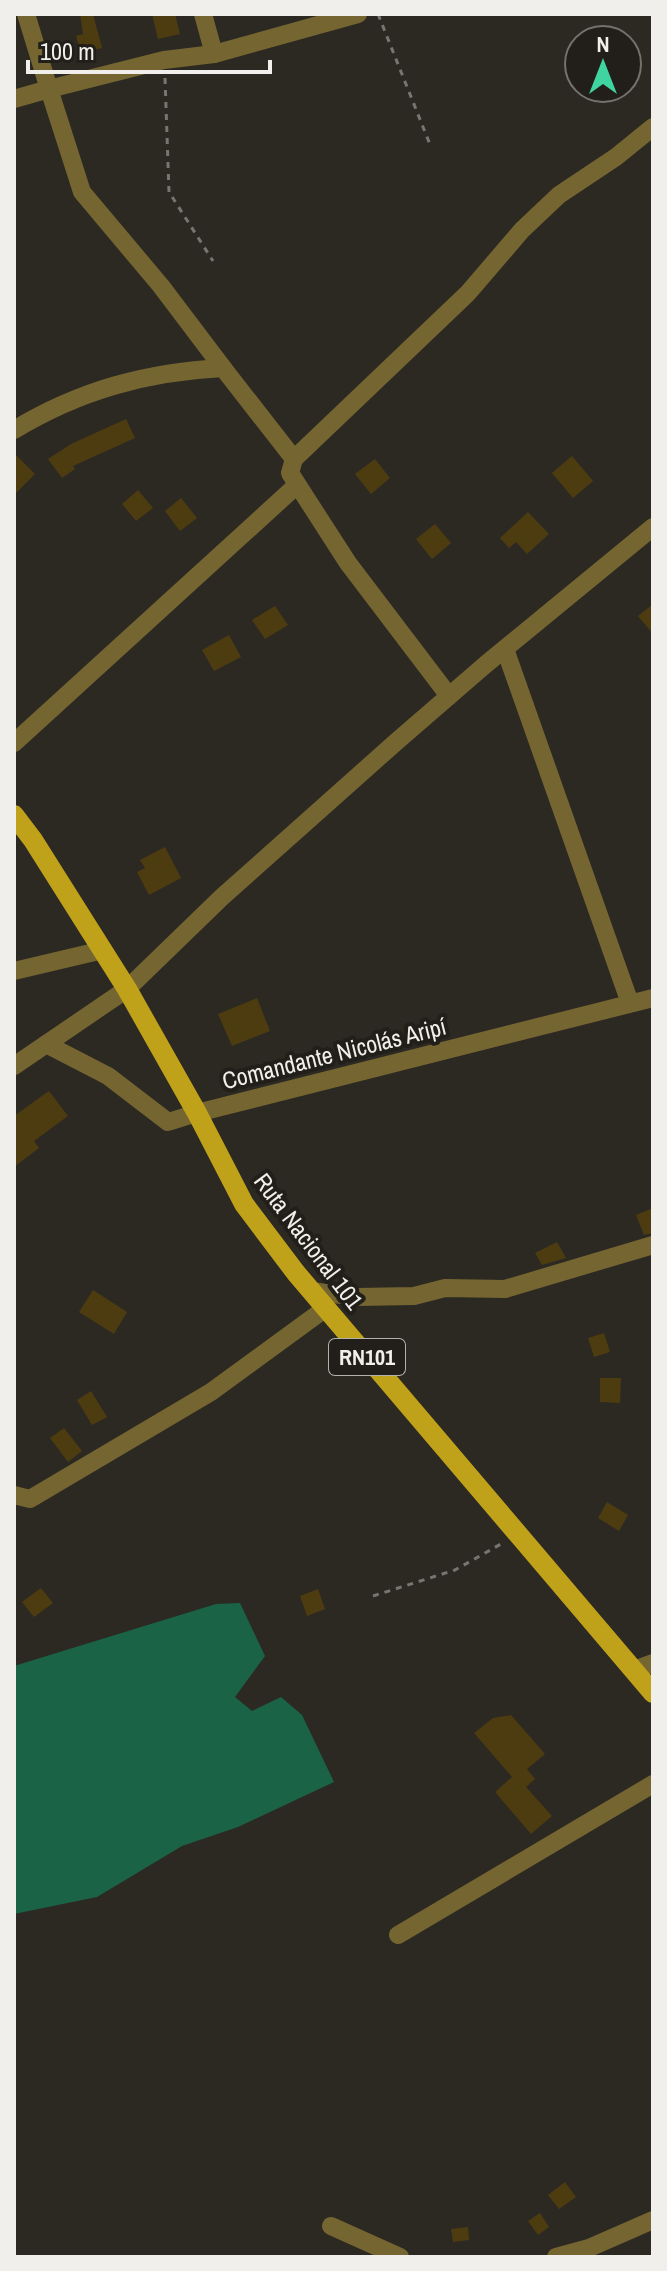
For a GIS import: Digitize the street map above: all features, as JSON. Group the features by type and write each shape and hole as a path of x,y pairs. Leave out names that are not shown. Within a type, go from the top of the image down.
{"main road":[{"name":"Ruta Nacional 101","path":"14,815 127,989 244,1204 311,1291 518,1534 643,1667 653,1693"}],"street":[{"path":"26,14 82,192 161,286 294,459"},
{"path":"203,14 214,54"},
{"path":"14,99 164,60 214,54 358,14"},
{"path":"449,696 348,563 290,473 294,459 468,293 522,230 559,195 616,157 653,127"},
{"path":"14,430 42,413 107,386 186,370 223,368"},
{"path":"14,743 297,485"},
{"path":"14,1066 127,989 222,897 449,696 653,527"},
{"path":"505,649 630,1003"},
{"path":"14,971 103,950"},
{"name":"Comandante Nicolás Aripí","path":"46,1044 108,1076 168,1122 653,998"},
{"path":"311,1291 357,1297 414,1296 445,1288 505,1289 653,1245"},
{"path":"14,1495 30,1499 211,1392 326,1308"},
{"path":"398,1935 653,1784"},
{"path":"556,2257 589,2248 653,2220"},
{"path":"331,2226 400,2257"}],"path":[{"path":"378,14 431,147"},
{"path":"164,60 169,192 213,261"},
{"path":"373,1596 455,1570 518,1534"}],"green space":[{"path":"240,1603 265,1656 235,1697 252,1711 281,1697 302,1715 334,1782 238,1827 182,1846 97,1897 14,1914 14,1666 216,1604"}],"building":[{"path":"80,14 93,14 102,48 81,53 76,36 83,34"},
{"path":"152,14 175,14 180,34 158,39"},
{"path":"126,419 135,438 73,466 75,469 62,478 48,459 71,444"},
{"path":"14,453 35,474 14,495"},
{"path":"572,456 593,481 573,498 552,473"},
{"path":"375,459 390,478 371,494 355,474"},
{"path":"138,490 153,508 136,521 122,504"},
{"path":"181,498 197,518 180,531 165,511"},
{"path":"528,512 549,534 527,554 516,542 509,548 500,538"},
{"path":"435,524 451,543 432,559 416,539"},
{"path":"653,604 653,634 638,616"},
{"path":"275,606 288,625 265,639 252,620"},
{"path":"229,635 241,657 214,671 202,650"},
{"path":"165,847 181,878 149,895 137,872 145,868 140,860"},
{"path":"257,998 270,1031 232,1046 218,1014"},
{"path":"49,1091 68,1116 34,1141 39,1148 14,1167 14,1116"},
{"path":"653,1208 653,1233 644,1235 636,1215"},
{"path":"557,1242 566,1258 542,1265 535,1253"},
{"path":"93,1290 127,1312 114,1334 79,1312"},
{"path":"604,1333 610,1352 594,1357 588,1338"},
{"path":"600,1378 621,1378 620,1403 600,1402"},
{"path":"91,1391 107,1417 92,1425 77,1400"},
{"path":"64,1428 82,1451 68,1462 50,1438"},
{"path":"607,1502 628,1515 619,1531 598,1518"},
{"path":"41,1588 53,1603 34,1617 22,1602"},
{"path":"318,1589 325,1609 307,1616 300,1596"},
{"path":"511,1715 545,1754 527,1769 535,1779 526,1787 552,1816 531,1834 495,1792 512,1777 474,1733 493,1718"},
{"path":"565,2182 576,2197 559,2209 548,2195"},
{"path":"540,2213 549,2227 538,2235 528,2221"},
{"path":"468,2227 469,2240 453,2242 451,2229"}]}
